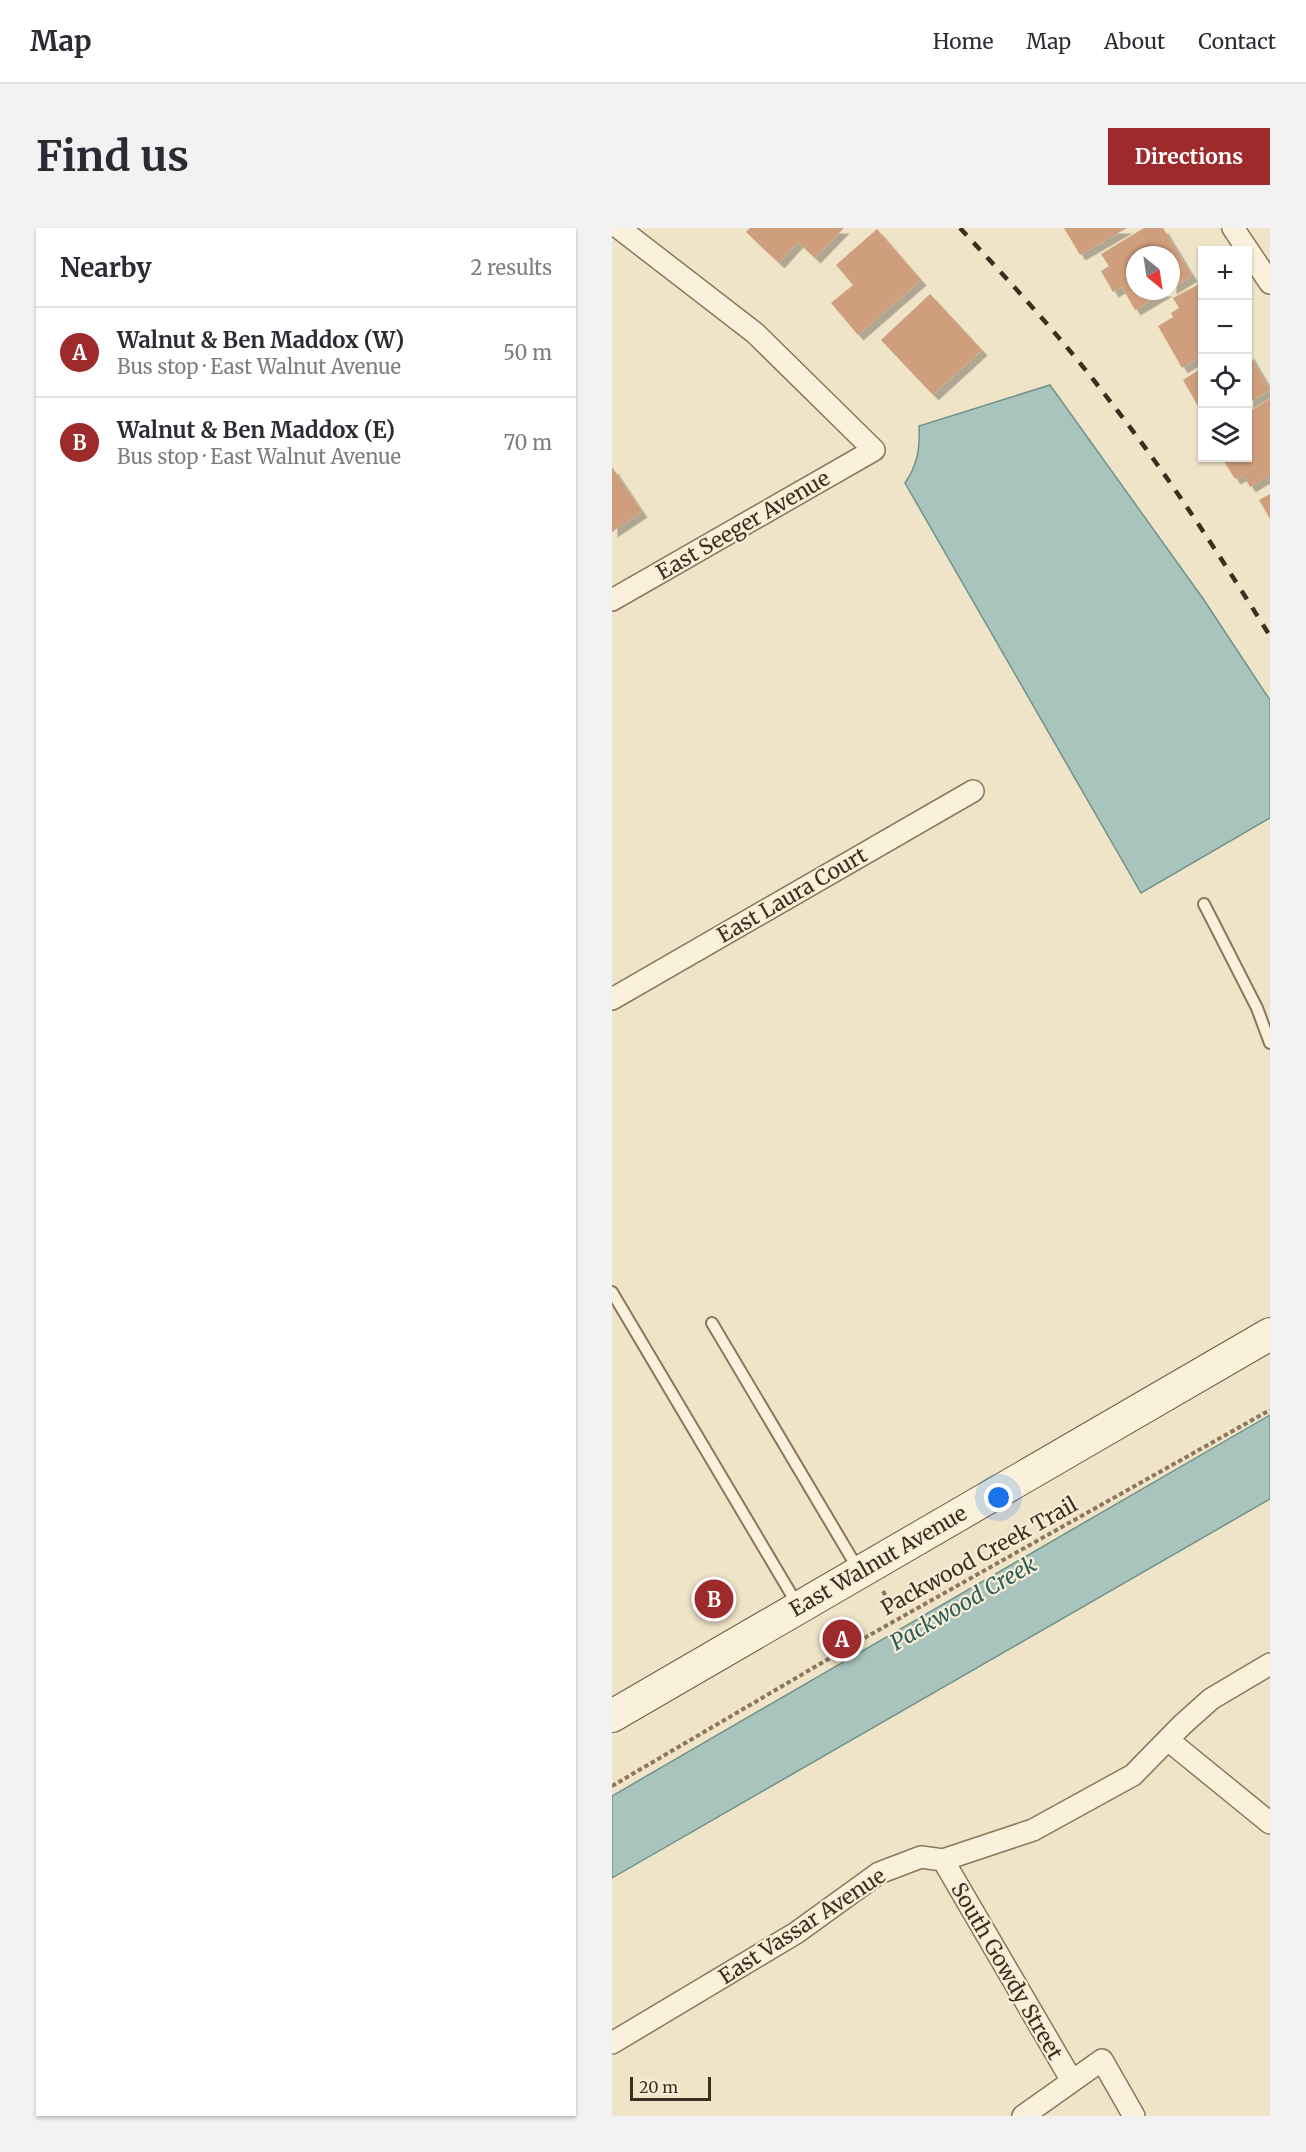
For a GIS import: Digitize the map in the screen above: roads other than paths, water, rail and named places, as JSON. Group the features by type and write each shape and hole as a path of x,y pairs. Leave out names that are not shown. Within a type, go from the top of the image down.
{"main road":[{"name":"East Walnut Avenue","path":"612,1716 1270,1334"}],"street":[{"name":"East Seeger Avenue","path":"612,600 874,450 755,333 619,228"},
{"path":"1233,228 1270,283"},
{"name":"East Laura Court","path":"612,999 973,791"},
{"name":"East Vassar Avenue","path":"612,2043 796,1933 879,1873 921,1857 943,1860 1033,1830 1133,1775 1211,1699 1270,1664"},
{"path":"1168,1740 1270,1823"},
{"name":"South Gowdy Street","path":"943,1860 1072,2081"},
{"path":"1023,2116 1102,2060 1134,2116"}],"lane":[{"path":"1204,904 1257,1008 1270,1043"},
{"path":"612,1292 799,1607"},
{"path":"712,1323 860,1572"}],"water":[{"path":"1050,385 1204,600 1270,700 1270,818 1141,893 905,483 917,456 919,426"},
{"name":"Packwood Creek","path":"1270,1415 1270,1499 612,1878 612,1796"}],"railway":[{"path":"960,228 1053,331 1128,425 1191,514 1270,636"}],"place":[{"name":"Walnut & Ben Maddox (E)","path":"714,1599"},
{"name":"Walnut & Ben Maddox (W)","path":"842,1639"}]}
